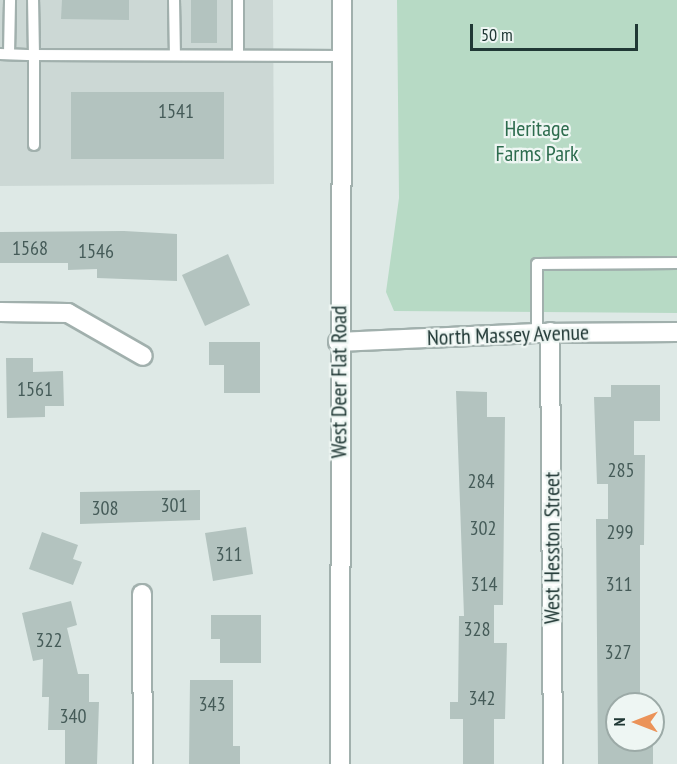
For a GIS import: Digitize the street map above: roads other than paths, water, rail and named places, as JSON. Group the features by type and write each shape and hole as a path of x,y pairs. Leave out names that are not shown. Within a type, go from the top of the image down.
{"street":[{"name":"West Deer Flat Road","path":"340,764 338,342 342,0"},
{"path":"0,312 69,313 143,356"},
{"name":"North Massey Avenue","path":"338,342 544,333 677,332"},
{"name":"West Hesston Street","path":"544,333 553,764"},
{"path":"142,594 143,764"}],"lane":[{"path":"10,0 4,54 342,56"},
{"path":"33,0 34,145"},
{"path":"174,0 175,55"},
{"path":"238,0 238,55"},
{"path":"544,333 537,264 677,263"}],"park label":[{"name":"Heritage Farms Park","path":"537,140"}]}
